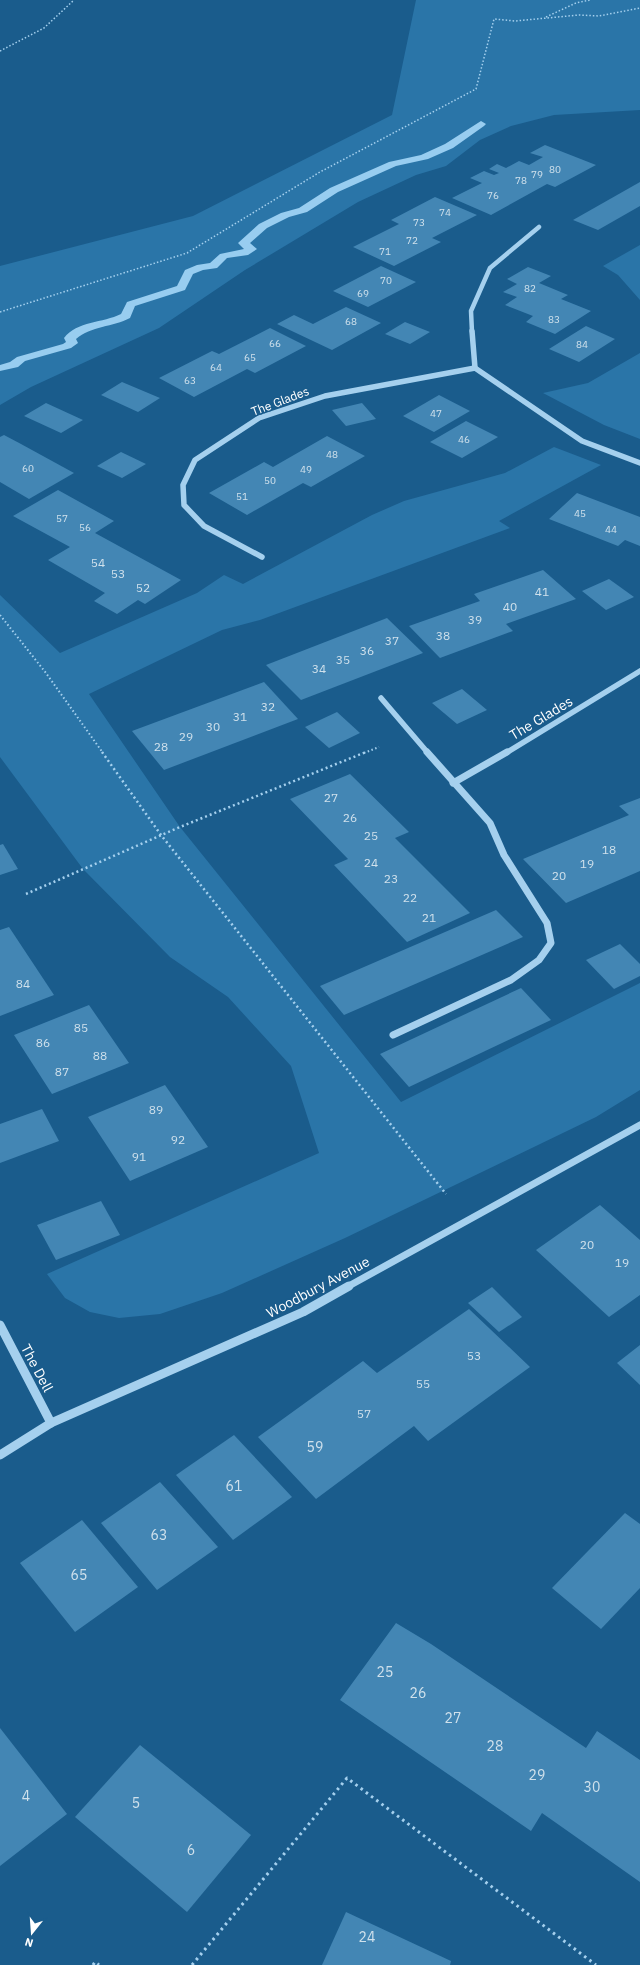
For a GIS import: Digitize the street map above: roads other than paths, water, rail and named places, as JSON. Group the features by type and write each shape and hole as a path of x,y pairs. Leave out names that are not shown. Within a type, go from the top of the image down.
{"street":[{"path":"539,226 490,268 471,311 475,368 582,441 640,463"},
{"name":"The Glades","path":"262,557 204,526 184,505 183,485 194,460 259,418 325,396 475,368"},
{"name":"The Glades","path":"452,783 534,737 640,671"},
{"path":"381,698 452,783 490,823 504,855 547,923 551,943 539,960 511,980 394,1035"},
{"name":"Woodbury Avenue","path":"0,1455 51,1423 303,1312 466,1220 640,1125"},
{"name":"The Dell","path":"0,1325 51,1423"}],"waterway":[{"path":"0,368 14,365 21,359 67,346 72,343 70,338 83,329 112,322 126,316 127,310 131,304 181,288 189,272 201,267 213,266 220,258 224,256 252,249 243,243 263,226 285,215 303,210 334,190 393,164 424,157 449,146 481,124"}]}
